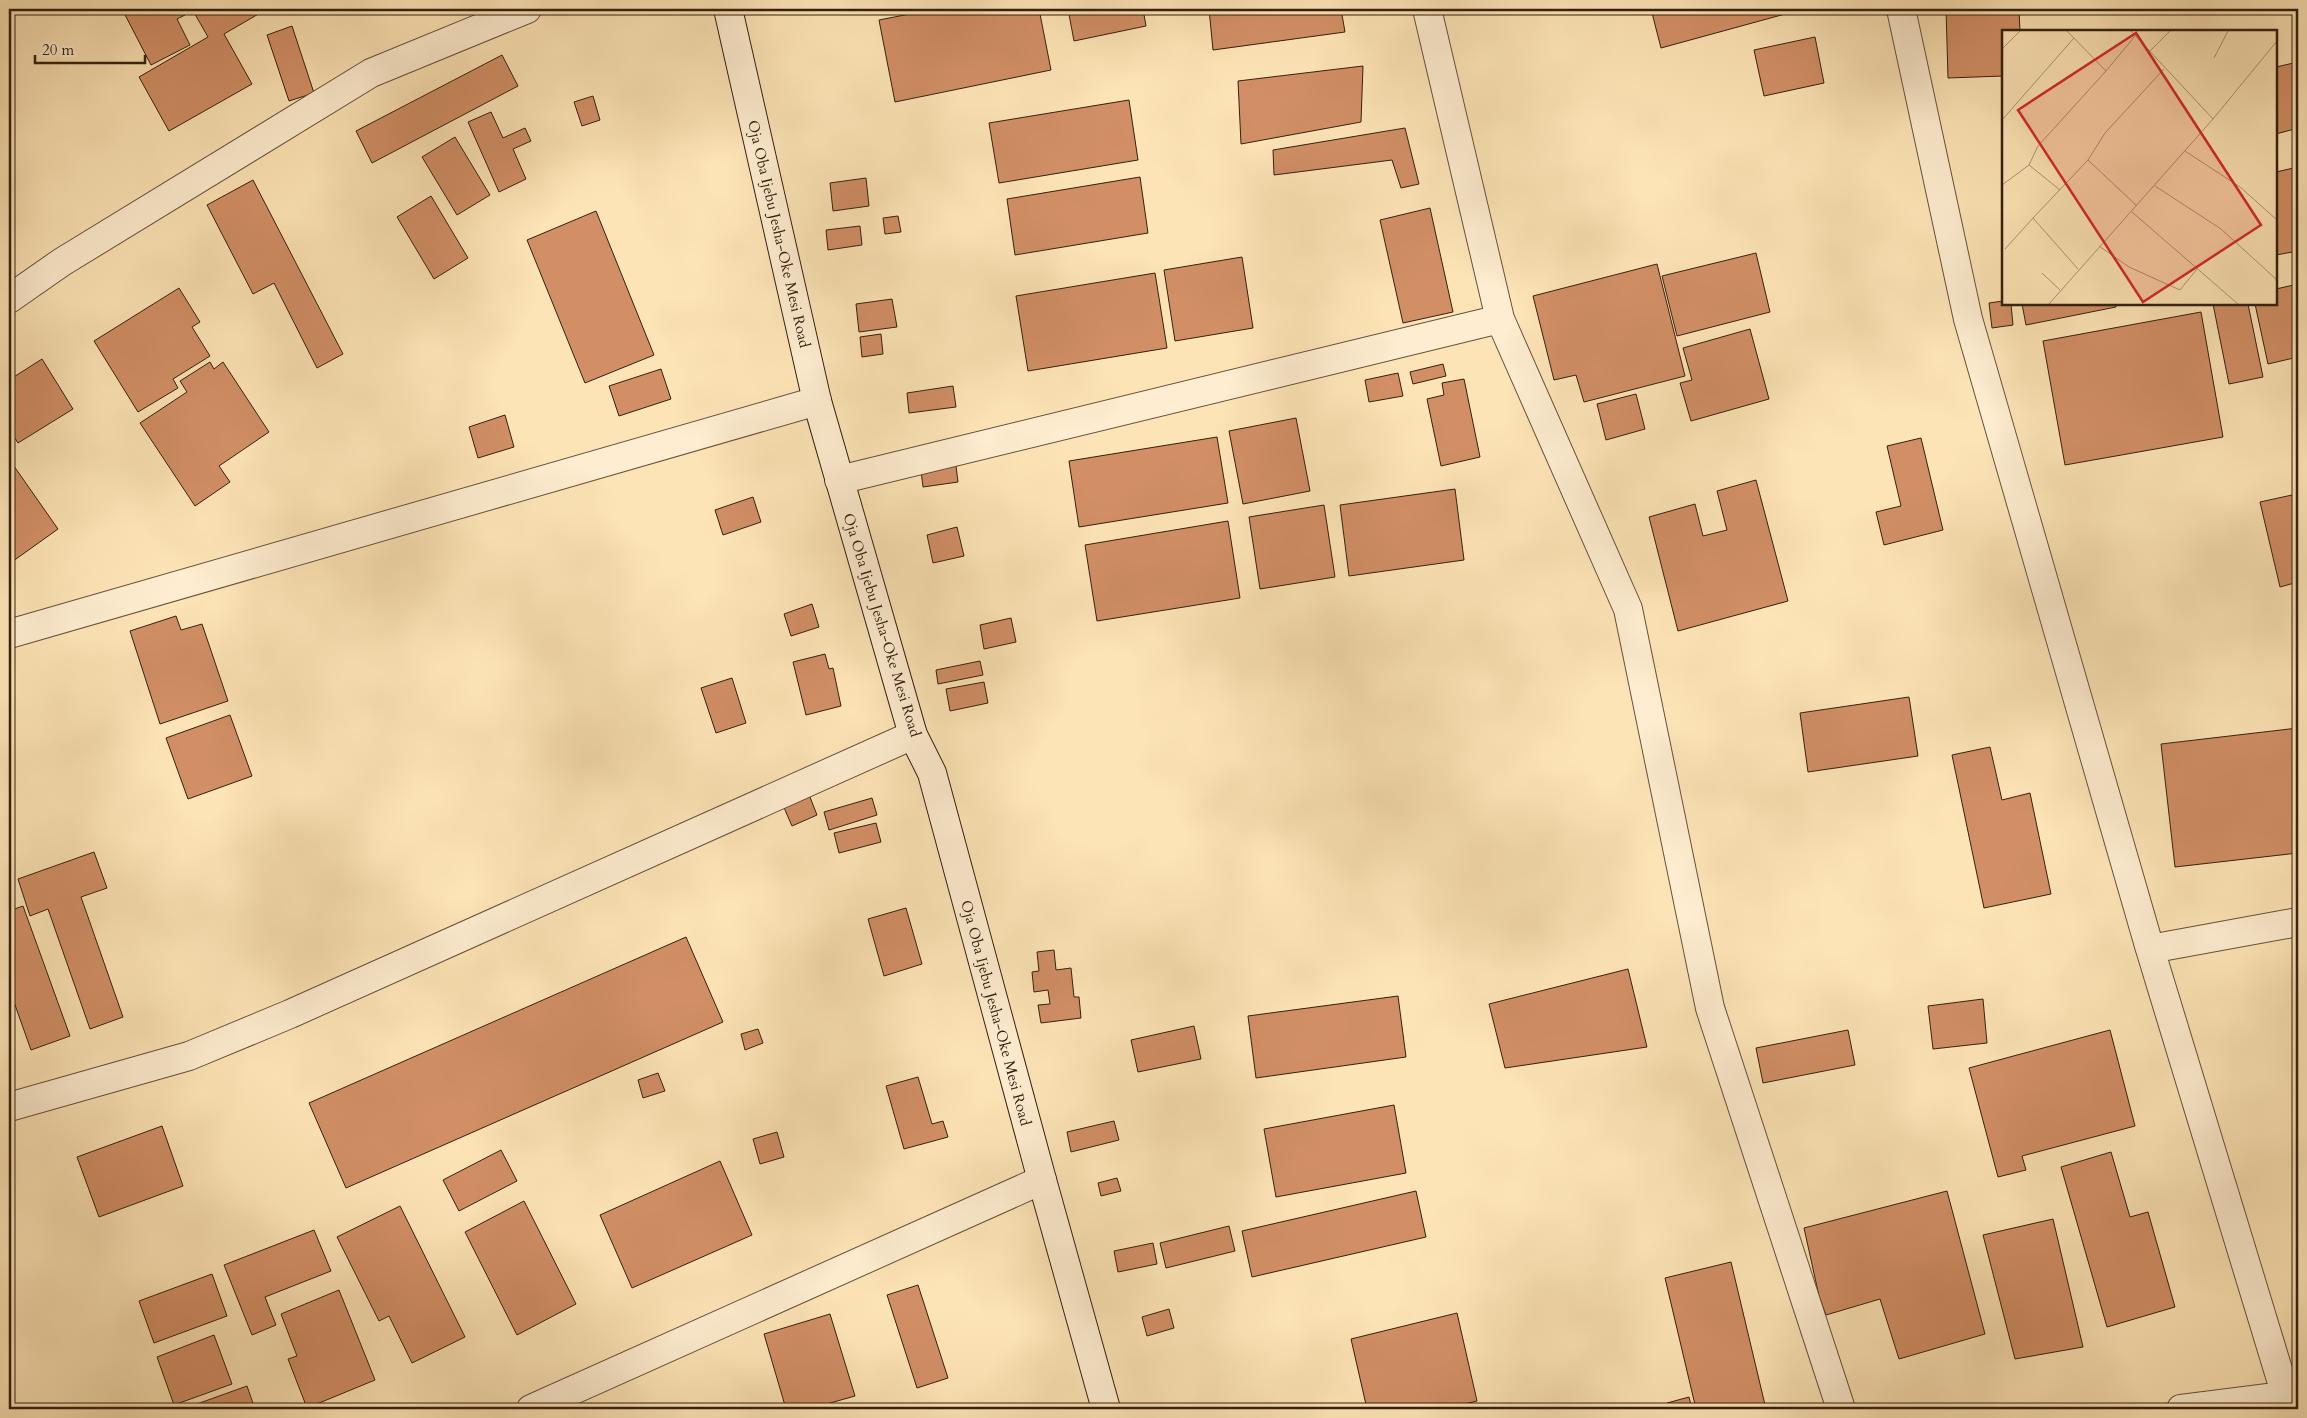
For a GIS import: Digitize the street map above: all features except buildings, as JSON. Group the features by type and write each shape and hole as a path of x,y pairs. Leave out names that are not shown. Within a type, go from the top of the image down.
{"street":[{"path":"9,299 62,262 371,73 527,9"},
{"name":"Oja Oba Ijebu Jesha-Oke Mesi Road","path":"728,9 817,401 913,735 932,773 1106,1409"},
{"path":"1427,9 1500,319 1628,609 1710,1008 1841,1409"},
{"path":"1901,9 1968,319 2150,949 2292,1395 2181,1409"},
{"path":"839,480 1500,319"},
{"path":"9,634 817,401"},
{"path":"9,1107 189,1056 290,1014 913,735"},
{"path":"2150,949 2298,922"},
{"path":"531,1409 1042,1180"}]}
